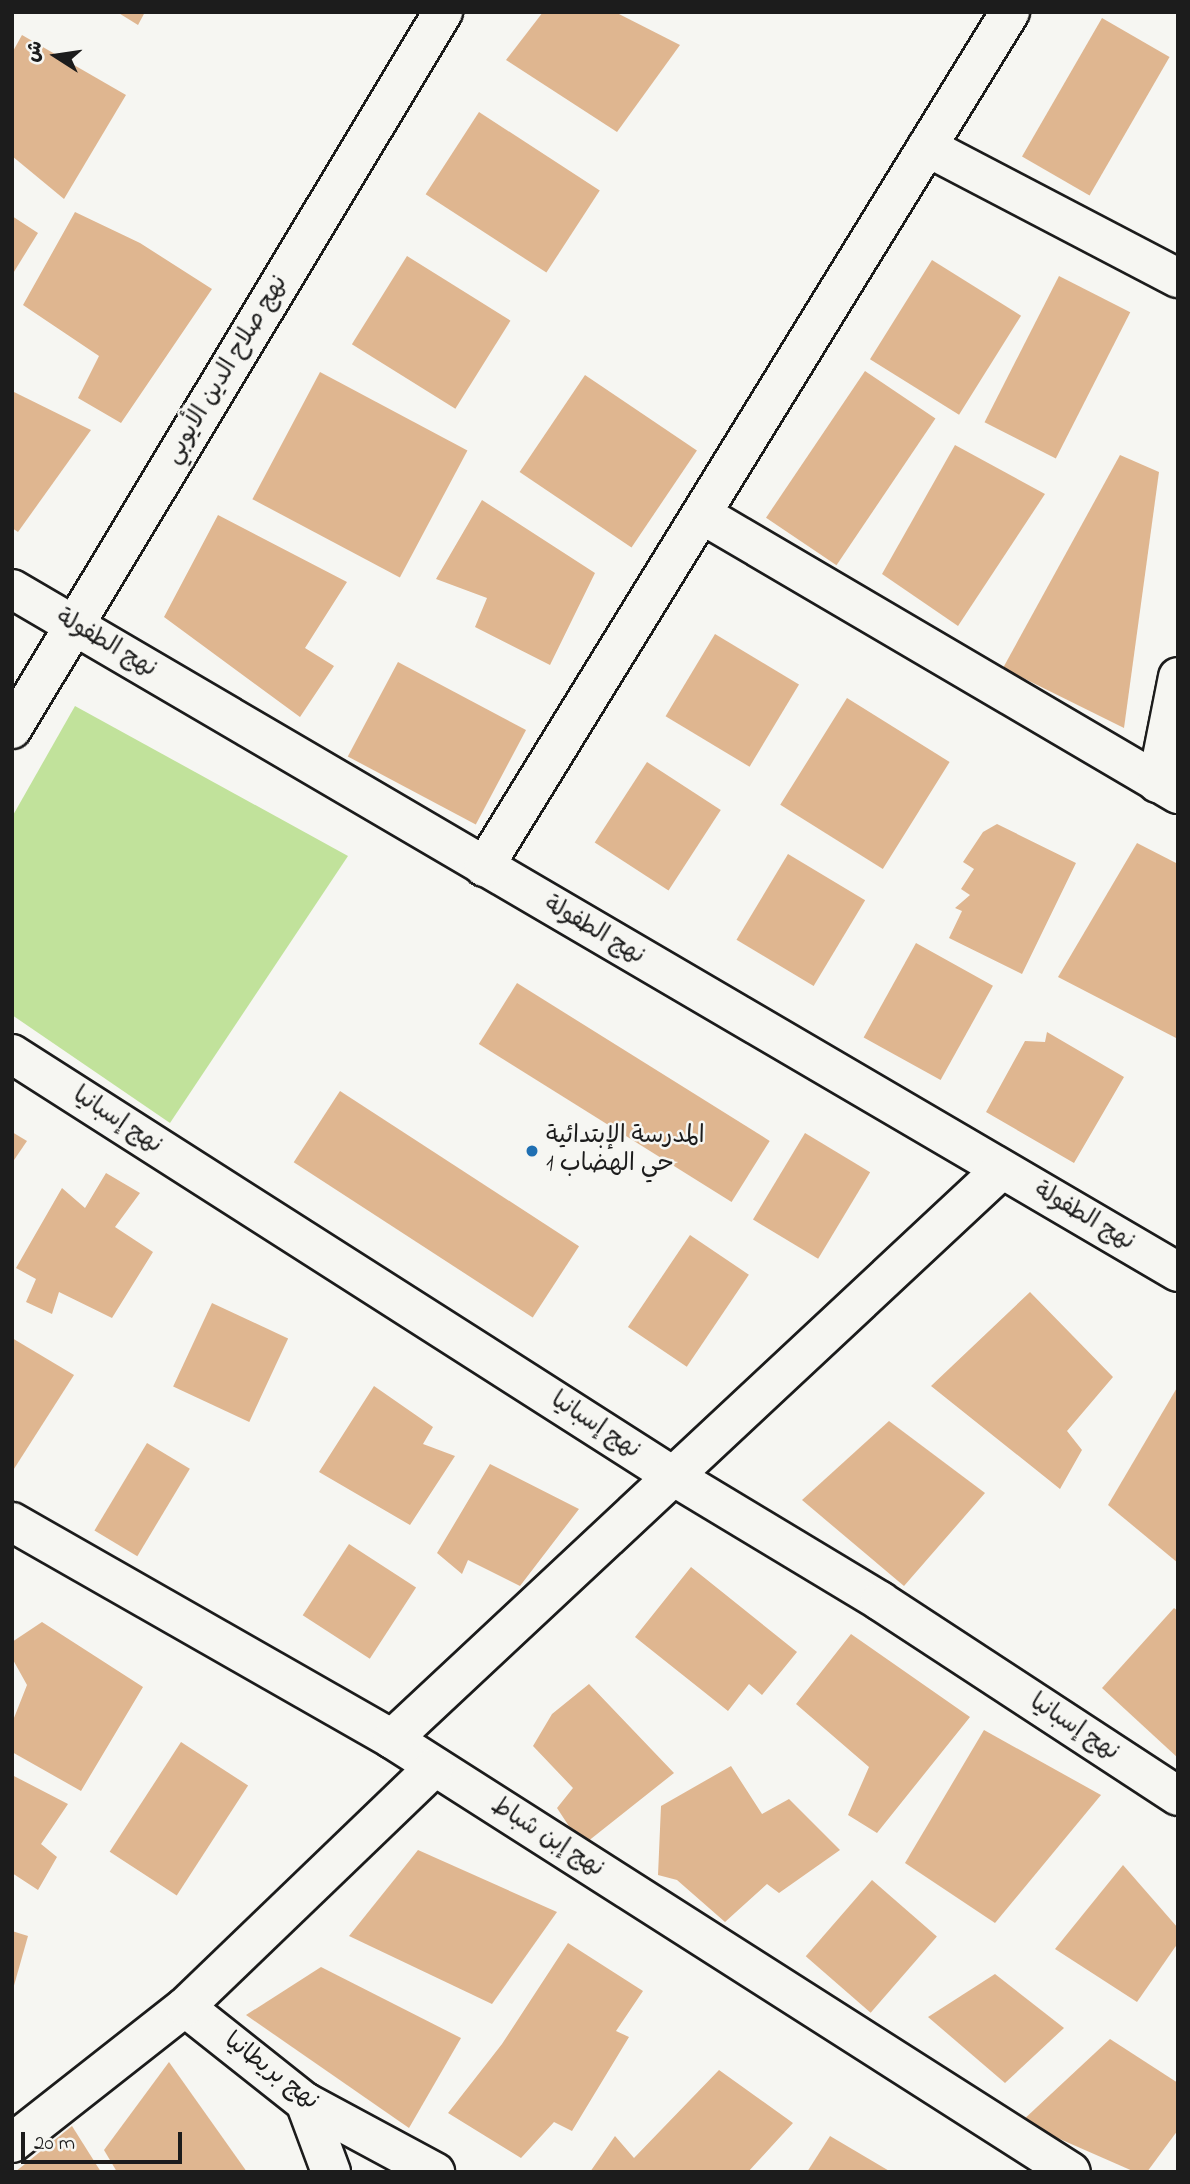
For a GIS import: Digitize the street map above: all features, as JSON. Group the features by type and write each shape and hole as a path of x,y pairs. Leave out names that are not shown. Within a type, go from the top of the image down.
{"street":[{"name":"نهج صلاح الدين الأيوبي","path":"12,729 443,12"},
{"path":"484,867 1010,12"},
{"path":"927,146 1178,278"},
{"path":"703,515 1167,788 1178,677"},
{"name":"نهج الطفولة","path":"12,589 1178,1272"},
{"name":"نهج إسبانيا","path":"12,1054 673,1476 880,1601 1178,1797"},
{"path":"392,1739 1001,1170"},
{"name":"نهج إبن شباط","path":"18,1538 392,1739 1071,2172"},
{"path":"12,2143 185,2007 434,1767"},
{"name":"نهج بريطانيا","path":"185,2007 305,2102 435,2172"},
{"path":"305,2102 331,2172"}],"green space":[{"path":"75,706 348,856 170,1123 12,1015 12,817"}],"building":[{"path":"117,12 145,12 138,25"},
{"path":"543,12 615,12 680,45 617,132 506,60"},
{"path":"1102,18 1170,57 1090,196 1022,157"},
{"path":"22,35 126,95 64,199 12,156 12,53"},
{"path":"479,112 600,190 546,273 426,194"},
{"path":"75,212 140,243 212,289 121,423 78,398 99,356 23,305"},
{"path":"12,216 38,233 12,275"},
{"path":"407,256 510,321 455,409 352,344"},
{"path":"932,260 1021,316 959,415 870,359"},
{"path":"1059,276 1130,312 1056,458 985,422"},
{"path":"865,371 935,419 836,565 766,518"},
{"path":"320,372 467,450 400,578 252,499"},
{"path":"585,375 697,450 631,547 520,472"},
{"path":"12,391 91,430 18,532 12,528"},
{"path":"955,445 1045,494 958,626 882,574"},
{"path":"1120,455 1159,472 1124,728 1003,668"},
{"path":"482,500 595,573 550,665 475,627 487,598 436,579"},
{"path":"218,515 347,582 305,648 334,666 300,717 164,617"},
{"path":"715,634 799,684 750,767 666,716"},
{"path":"398,662 526,730 476,825 348,756"},
{"path":"847,698 950,762 883,869 780,805"},
{"path":"647,762 721,810 669,890 595,843"},
{"path":"997,824 1076,863 1022,974 949,938 962,911 955,908 970,895 961,889 974,869 963,862 983,832"},
{"path":"1137,843 1178,864 1178,1039 1058,977"},
{"path":"788,854 865,900 814,986 736,940"},
{"path":"916,943 993,986 941,1080 864,1037"},
{"path":"517,983 770,1141 732,1202 479,1044"},
{"path":"1047,1032 1124,1077 1074,1163 986,1112 1025,1041 1045,1042"},
{"path":"340,1091 579,1246 533,1318 294,1162"},
{"path":"12,1132 27,1141 12,1163"},
{"path":"805,1133 870,1172 818,1259 753,1220"},
{"path":"106,1173 140,1193 115,1227 153,1252 112,1318 59,1292 52,1314 26,1302 36,1279 16,1268 62,1188 85,1208"},
{"path":"690,1235 749,1275 687,1367 628,1327"},
{"path":"1030,1292 1113,1377 1067,1431 1082,1450 1060,1489 931,1386"},
{"path":"212,1303 288,1338 249,1422 173,1386"},
{"path":"12,1338 74,1375 12,1472"},
{"path":"374,1386 433,1427 423,1444 455,1456 410,1525 319,1472"},
{"path":"1178,1386 1178,1563 1108,1505"},
{"path":"889,1421 985,1493 904,1586 802,1500"},
{"path":"147,1443 190,1469 137,1556 94,1530"},
{"path":"490,1464 579,1509 520,1586 468,1560 462,1574 437,1553"},
{"path":"349,1544 416,1588 370,1659 303,1615"},
{"path":"691,1567 797,1652 762,1695 749,1684 728,1711 635,1637"},
{"path":"1174,1608 1178,1611 1178,1758 1102,1688"},
{"path":"42,1622 143,1687 81,1791 12,1752 12,1723 27,1685 12,1658 12,1642"},
{"path":"851,1634 970,1717 877,1833 848,1815 869,1767 796,1704"},
{"path":"589,1684 674,1773 582,1846 557,1808 573,1788 533,1746 552,1714"},
{"path":"984,1730 1101,1795 995,1923 905,1863"},
{"path":"181,1742 248,1786 177,1895 110,1852"},
{"path":"731,1766 762,1814 789,1799 840,1850 779,1893 767,1884 725,1922 677,1880 658,1875 661,1806"},
{"path":"12,1775 68,1804 41,1844 57,1857 38,1890 12,1873"},
{"path":"418,1850 557,1912 492,2004 349,1936"},
{"path":"1123,1865 1178,1928 1178,1943 1137,2002 1055,1949"},
{"path":"872,1880 937,1936 871,2013 806,1956"},
{"path":"12,1931 28,1936 13,1989 12,1989"},
{"path":"568,1943 643,1991 616,2031 629,2037 572,2131 554,2122 521,2158 448,2113 502,2044"},
{"path":"321,1967 461,2038 409,2128 246,2015"},
{"path":"995,1974 1064,2028 1005,2083 928,2017"},
{"path":"1110,2039 1178,2083 1178,2130 1147,2172 1135,2172 1021,2122"},
{"path":"169,2062 247,2172 117,2172 104,2150"},
{"path":"719,2070 793,2123 748,2172 590,2172 615,2136 634,2158"},
{"path":"72,2126 101,2172 15,2172"},
{"path":"830,2136 891,2172 807,2172"}],"place":[{"name":"المدرسة الإبتدائية حي الهضاب 1","path":"532,1151"}]}
